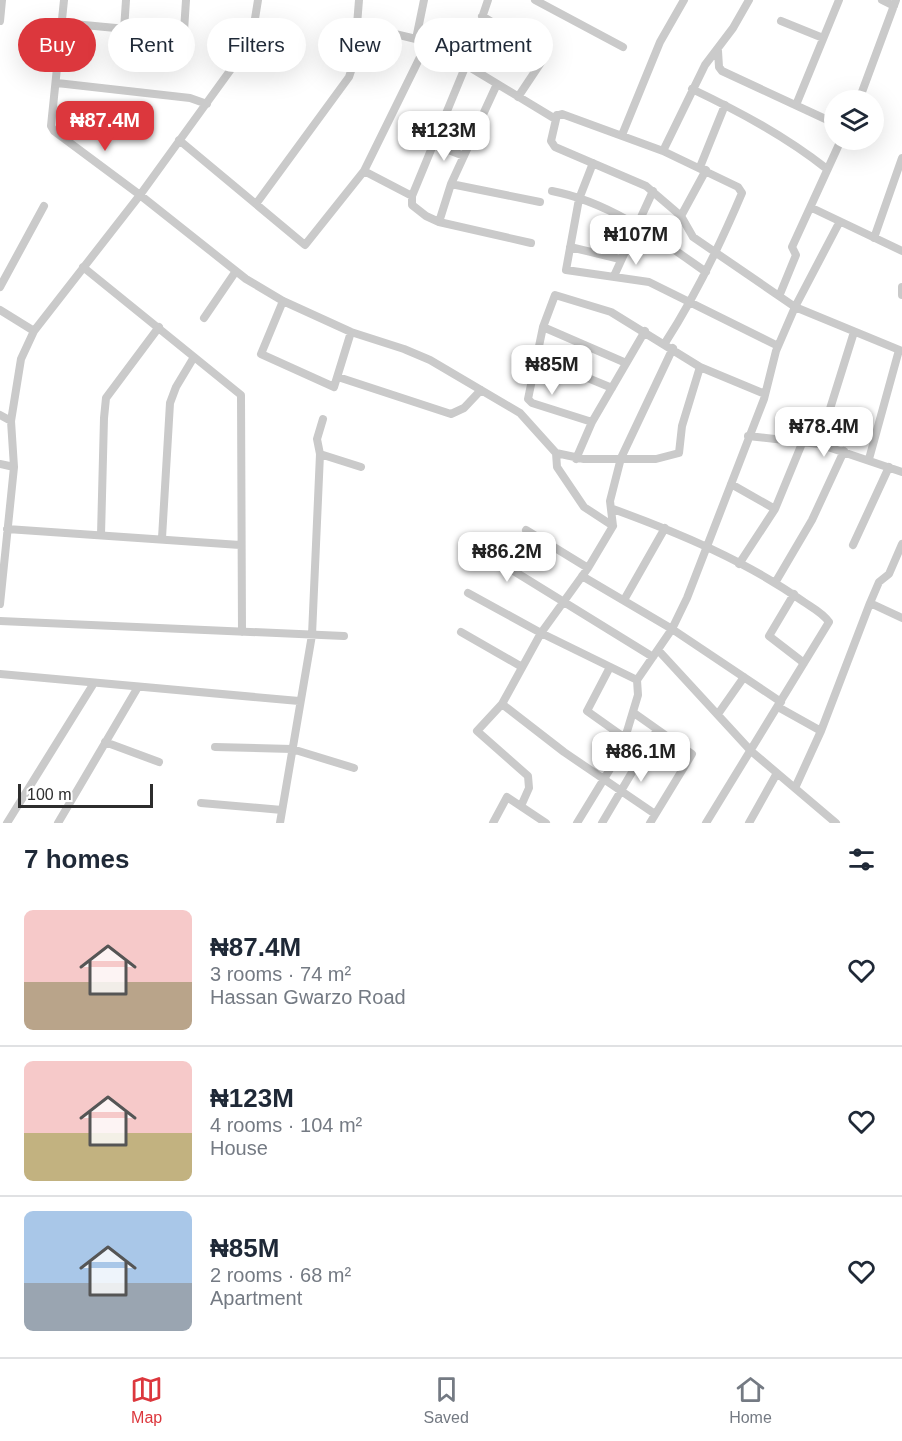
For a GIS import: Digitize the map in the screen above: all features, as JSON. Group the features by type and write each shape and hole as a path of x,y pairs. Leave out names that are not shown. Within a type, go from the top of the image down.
{"street":[{"path":"0,21 2,0"},
{"path":"63,18 64,0"},
{"path":"125,18 126,0"},
{"path":"185,18 186,0"},
{"path":"0,604 3,542 7,529 14,467 11,421 21,359 33,331 140,195 246,47 253,31 258,0"},
{"path":"358,18 359,0"},
{"path":"420,18 424,0"},
{"path":"488,0 482,16 546,55 518,97"},
{"path":"535,0 623,47"},
{"path":"622,135 660,42 684,0"},
{"path":"663,151 705,65 718,51 748,0"},
{"path":"796,105 839,0"},
{"path":"863,90 895,3 882,0"},
{"path":"782,21 823,38"},
{"path":"718,51 719,67 722,71 824,118"},
{"path":"179,140 305,245 364,171 414,69"},
{"path":"58,72 51,126 54,130 236,271 283,301 351,332 413,352 511,407 520,413 556,453 576,459 656,459 679,453 682,426 700,367"},
{"path":"256,204 345,84 350,72"},
{"path":"463,72 412,196 412,205 418,211 439,222 531,243"},
{"path":"477,72 541,111 554,116 562,114 622,135 703,168 738,187 742,193 716,253 690,304 665,343"},
{"path":"57,83 190,98 207,104"},
{"path":"439,222 452,184 497,84"},
{"path":"692,89 788,140 827,170"},
{"path":"681,216 703,168 724,105"},
{"path":"554,116 552,144 653,191 681,216 693,237 795,306 901,351 869,459"},
{"path":"433,144 464,156"},
{"path":"780,294 796,255 792,247 812,208 836,150"},
{"path":"874,238 902,158"},
{"path":"593,163 579,199 566,270 649,282 778,346"},
{"path":"364,171 412,196"},
{"path":"452,184 540,202"},
{"path":"552,191 579,199 636,223 706,272"},
{"path":"614,276 636,223 653,191"},
{"path":"0,287 44,206"},
{"path":"812,208 839,223 902,251"},
{"path":"577,823 618,756 626,738 638,695 637,680 672,629 707,548 765,394 778,346 795,306 839,223"},
{"path":"570,247 620,259"},
{"path":"83,267 241,395 242,632"},
{"path":"204,318 236,271"},
{"path":"902,287 902,295"},
{"path":"592,422 530,402 543,327 553,298 558,294 611,312 665,343 700,367 765,394"},
{"path":"283,301 261,355 333,387 351,332"},
{"path":"0,310 33,331"},
{"path":"101,535 106,398 159,327"},
{"path":"543,327 626,363"},
{"path":"576,459 592,422 645,331"},
{"path":"819,444 854,332"},
{"path":"520,806 529,788 528,776 477,731 502,704 541,633 588,568 612,526 613,509 610,501 621,458 673,348"},
{"path":"162,538 171,403 176,387 194,357"},
{"path":"537,357 612,388"},
{"path":"338,377 451,414 464,408 481,390"},
{"path":"0,414 11,421"},
{"path":"280,823 312,634 320,454 317,439 323,419"},
{"path":"748,436 819,444 902,472"},
{"path":"739,564 775,509 803,441"},
{"path":"775,583 812,520 844,451"},
{"path":"556,453 557,467 584,507 612,526"},
{"path":"320,454 361,467"},
{"path":"0,464 14,467"},
{"path":"853,545 889,467"},
{"path":"731,484 775,509"},
{"path":"613,509 665,528 739,564 794,594 829,621 706,823"},
{"path":"624,600 665,528"},
{"path":"7,529 240,545"},
{"path":"526,530 588,568"},
{"path":"465,541 562,603 655,653 718,714 751,751 836,823"},
{"path":"795,788 821,731 879,582 889,574 902,544"},
{"path":"582,576 672,629 821,731"},
{"path":"468,593 541,633 637,680"},
{"path":"794,594 769,636 804,663"},
{"path":"870,603 902,618"},
{"path":"0,621 344,636"},
{"path":"461,632 522,667"},
{"path":"610,667 587,714 626,738"},
{"path":"0,674 299,701"},
{"path":"718,714 744,677"},
{"path":"7,823 94,683"},
{"path":"58,823 138,687"},
{"path":"502,704 620,792 655,814"},
{"path":"634,713 692,757 650,823"},
{"path":"602,823 657,730"},
{"path":"105,742 159,762"},
{"path":"215,747 292,749 354,768"},
{"path":"618,756 635,767"},
{"path":"749,823 777,773"},
{"path":"493,823 505,797 546,823"},
{"path":"201,803 282,810"}]}
